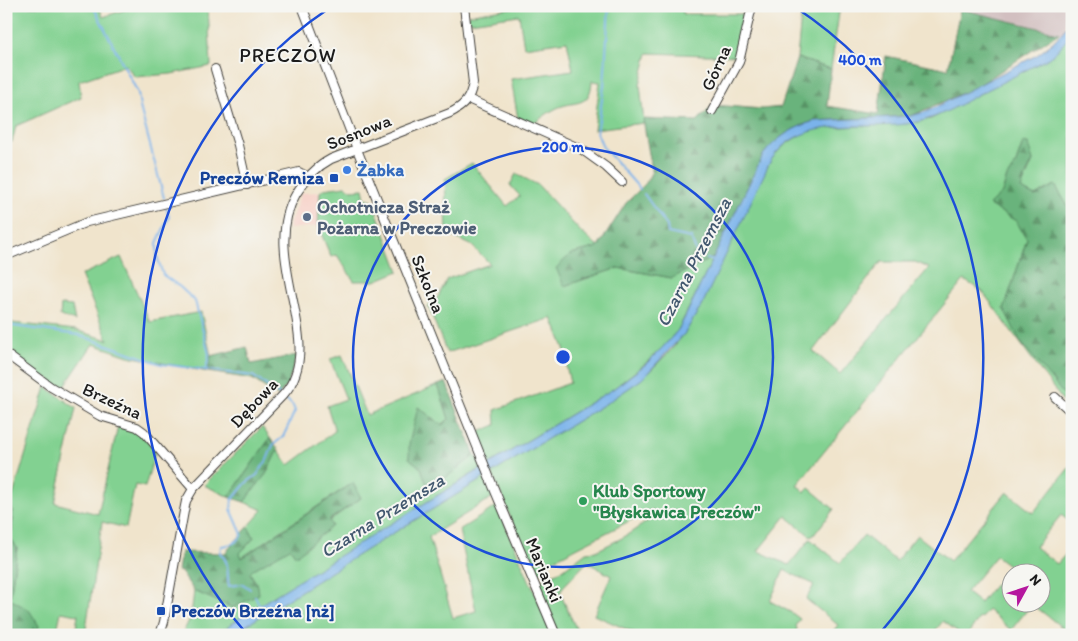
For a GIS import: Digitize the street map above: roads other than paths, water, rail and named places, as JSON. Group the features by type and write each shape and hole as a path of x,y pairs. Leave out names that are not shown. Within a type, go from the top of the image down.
{"street":[{"name":"Szkolna","path":"302,6 357,148 506,516"},
{"path":"464,6 473,83 468,99 581,149 606,167 622,182"},
{"name":"Górna","path":"712,111 739,62 752,6"},
{"path":"214,69 238,145 247,185"},
{"name":"Sosnowa","path":"308,177 323,164 357,148 450,113 460,108 468,99"},
{"path":"6,256 87,222 299,172 308,177"},
{"name":"Dębowa","path":"160,635 186,501 193,489 284,394 296,375 300,347 285,258 284,240 286,219 291,205 308,177"},
{"name":"Brzeźna","path":"6,354 51,387 100,416 136,427 144,432 193,489"},
{"path":"1054,396 1072,411"},
{"name":"Marianki","path":"506,516 556,635"}],"water":[{"path":"1072,19 1072,34 1047,59 944,113 926,120 906,124 850,126 813,131 797,137 782,147 770,162 703,303 685,333 642,379 610,401 382,540 231,635 217,635 245,614 613,389 646,364 678,330 763,155 780,138 800,126 815,121 911,116 928,111 1037,55 1056,38"}],"waterway":[{"path":"93,6 138,93 164,198"},
{"path":"609,6 604,86 597,133 603,147 640,189"},
{"name":"Czarna Przemsza","path":"644,194 667,226 668,233 691,238 697,254"},
{"path":"166,207 169,217 157,243 157,256 163,275 195,301 209,354 206,370"},
{"name":"Czarna Przemsza","path":"707,259 714,261"},
{"path":"6,325 79,335 161,364 253,376 280,395"},
{"path":"250,589 243,584 229,586 227,564 220,553 221,546 233,543 242,534 231,509 232,500 246,483 257,475 267,460 273,445 283,437 295,411 286,399"},
{"path":"255,596 260,607"}],"place":[{"name":"Żabka","path":"347,170"},
{"name":"Preczów Remiza","path":"334,178"},
{"name":"Ochotnicza Straż Pożarna w Preczowie","path":"307,217"},
{"name":"Klub Sportowy \"Błyskawica Preczów\"","path":"583,501"},
{"name":"Preczów Brzeźna [nż]","path":"161,611"}],"district":[{"name":"PRECZÓW","path":"288,55"}]}
